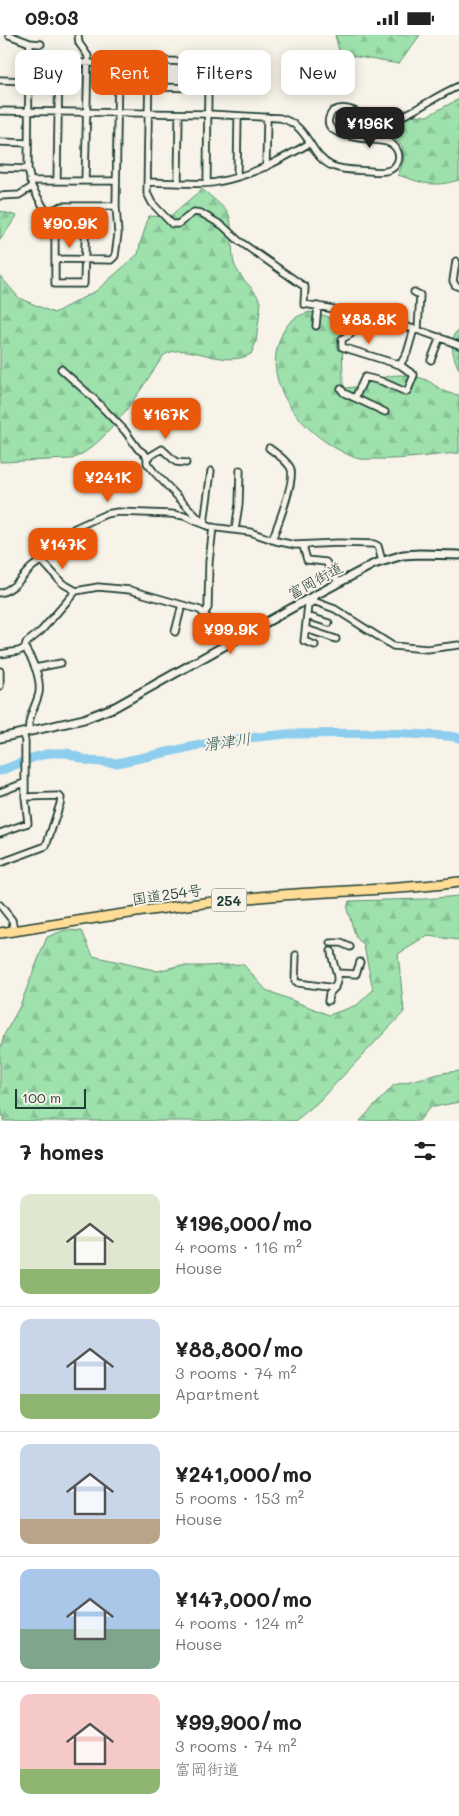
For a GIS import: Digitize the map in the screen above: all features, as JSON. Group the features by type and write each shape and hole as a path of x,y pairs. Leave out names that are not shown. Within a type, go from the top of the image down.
{"highway":[{"name":"国道254号","path":"0,933 217,901 308,893 409,888 459,882"}],"street":[{"path":"9,35 30,43 41,44"},
{"path":"78,35 79,43 88,56 85,181"},
{"path":"30,43 30,50"},
{"path":"81,63 88,63"},
{"path":"0,80 15,81"},
{"path":"0,111 208,114 280,118 290,121 301,129 320,157 332,166 374,172 390,170 397,164 397,149 395,146 385,141 336,133 330,125 331,114 336,109 345,108 376,120 393,119 459,86"},
{"path":"168,87 207,87 208,89 207,183"},
{"path":"29,95 28,169 32,187 48,212 56,231 55,284 84,285 86,206"},
{"path":"57,180 58,95"},
{"path":"56,259 111,260 116,256 118,234 116,206 117,95"},
{"path":"149,95 147,193 150,200 168,222 178,224 191,213 201,213 223,226 239,241 305,287 304,304 360,313 416,329 459,345"},
{"path":"178,183 179,114"},
{"path":"237,177 238,115"},
{"path":"266,167 267,117"},
{"path":"0,143 28,143"},
{"path":"148,182 216,183 274,164 310,143"},
{"path":"0,169 28,169"},
{"path":"30,181 116,181"},
{"path":"0,195 19,195 32,187"},
{"path":"48,212 62,206 116,206"},
{"path":"456,261 453,281 459,287"},
{"path":"400,365 407,353 416,329 420,295 414,292"},
{"path":"316,326 318,306"},
{"path":"355,398 365,377 381,381 386,385 406,392 414,375 400,365 342,347 342,339 351,334 360,313"},
{"path":"431,360 440,337"},
{"path":"428,347 435,350"},
{"path":"61,369 113,419 147,458 154,472 204,524"},
{"path":"341,389 344,393 385,412"},
{"path":"269,448 289,465 292,471 284,508 272,539"},
{"path":"147,458 162,449 176,462 186,463"},
{"path":"235,529 239,504 240,470"},
{"path":"204,524 211,471"},
{"path":"0,593 12,589 34,566 42,561 43,554 60,542 70,531 112,513 184,516 213,527 258,534 295,545 374,544 378,546 382,561"},
{"path":"204,614 208,608 209,562 213,527"},
{"path":"303,545 307,560 326,562 338,582"},
{"name":"富岡街道","path":"0,738 84,719 115,707 311,601 338,582 382,561 403,555 420,553 459,555"},
{"path":"42,561 62,583 76,591"},
{"path":"0,833 28,823 24,782 25,742 26,732 39,693 39,680 25,648 26,643 41,631 76,591 98,587 130,590 200,610 232,643"},
{"path":"315,645 304,641 308,605 311,601 336,609 393,646 427,649 459,645"},
{"path":"175,632 182,605"},
{"path":"307,616 329,623"},
{"path":"306,629 336,639"},
{"path":"0,654 19,651 25,648"},
{"path":"35,668 61,663"},
{"path":"0,671 0,686"},
{"path":"0,792 24,782"},
{"path":"0,863 46,846 61,798 54,795 25,797"},
{"path":"0,905 12,920 14,930"},
{"path":"331,943 341,943 350,947"},
{"path":"328,1001 329,994 337,983 337,973 331,951"},
{"path":"296,955 296,982 335,988"},
{"path":"337,973 356,973 360,962"}],"green space":[{"path":"335,35 420,35 399,64 355,57 355,50 339,50"},
{"path":"459,99 459,180 442,184 428,183 398,175 404,160 402,146 394,139 354,129 336,121 340,112 371,124 401,120 412,115 427,116"},
{"path":"202,189 230,216 232,251 236,269 261,302 256,342 251,354 240,358 228,359 184,351 174,351 164,355 123,414 99,441 86,452 72,459 0,462 0,276 19,298 54,313 96,291 138,254 149,216 169,217"},
{"path":"0,211 17,216 0,240"},
{"path":"310,312 326,316 340,325 342,333 343,384 345,388 359,386 394,375 404,375 424,379 443,391 459,395 459,453 396,459 360,459 323,440 308,427 295,413 284,396 277,379 275,361 284,330 298,316"},
{"path":"459,331 459,369 452,347 455,333"},
{"path":"459,896 459,940 428,936 398,954 404,1012 317,1103 295,1121 4,1121 0,1104 0,1051 4,1035 19,1008 47,937 65,930 82,931 93,956 158,971 177,966 243,964 266,990 329,1015 357,1005 373,990 364,946 356,937 347,909 349,901"},
{"path":"459,1071 459,1102 429,1108 419,1121 360,1121 394,1085"}],"waterway":[{"name":"滑津川","path":"0,771 50,753 67,753 89,761 117,763 219,741 287,734 387,733 459,738"}]}
